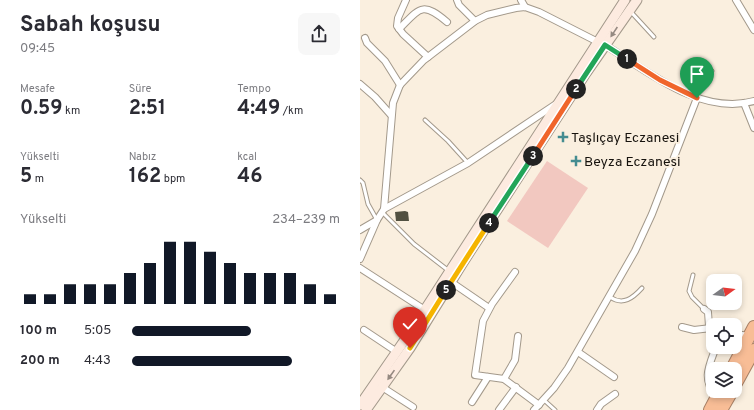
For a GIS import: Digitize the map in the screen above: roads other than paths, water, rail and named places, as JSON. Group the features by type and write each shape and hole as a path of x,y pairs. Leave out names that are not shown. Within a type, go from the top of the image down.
{"highway":[{"path":"736,362 752,331"},
{"path":"742,372 754,350"},
{"path":"710,410 716,398"},
{"path":"721,410 728,398"}],"street":[{"path":"406,0 396,23 399,29 428,57"},
{"path":"457,0 459,5 475,21"},
{"path":"521,0 525,7"},
{"path":"366,410 410,348 601,43 625,0"},
{"path":"360,405 425,310 559,102 601,43 630,11 637,0"},
{"path":"736,0 754,30"},
{"path":"384,210 391,115 393,103 400,85 428,57 475,21 495,13 525,7 539,12 601,43 660,80 697,98 710,101 744,103 754,101"},
{"path":"399,29 413,15 422,9 430,9 447,22"},
{"path":"365,38 367,43 385,61 400,85"},
{"path":"360,84 375,97 391,115"},
{"path":"534,410 544,400 568,368 636,251 697,98"},
{"path":"360,258 377,220 384,210 468,163 559,102"},
{"path":"744,103 754,128"},
{"path":"360,230 377,220"},
{"path":"360,268 425,310"},
{"path":"515,272 489,308 483,321 475,375 504,380 516,386 539,405"},
{"path":"451,282 489,308"},
{"path":"704,309 708,312 708,318"},
{"path":"682,327 694,330 706,329"},
{"path":"364,330 397,352"},
{"path":"742,333 752,331"},
{"path":"504,380 515,360 518,336"},
{"path":"578,352 614,377"},
{"path":"472,402 488,377"},
{"path":"499,410 516,386"},
{"path":"382,387 413,407"},
{"path":"597,410 601,404 615,394"}],"lane":[{"path":"630,11 654,37"},
{"path":"687,94 712,71"},
{"path":"425,120 448,141 468,163"},
{"path":"360,180 363,183 368,204 377,220"},
{"path":"384,210 414,244 449,271"},
{"path":"693,275 689,291 692,297 704,309"},
{"path":"610,297 618,301 629,300 642,288"},
{"path":"544,400 555,410"}],"place":[{"name":"Taşlıçay Eczanesi","path":"563,137"},
{"name":"Beyza Eczanesi","path":"576,161"}]}
